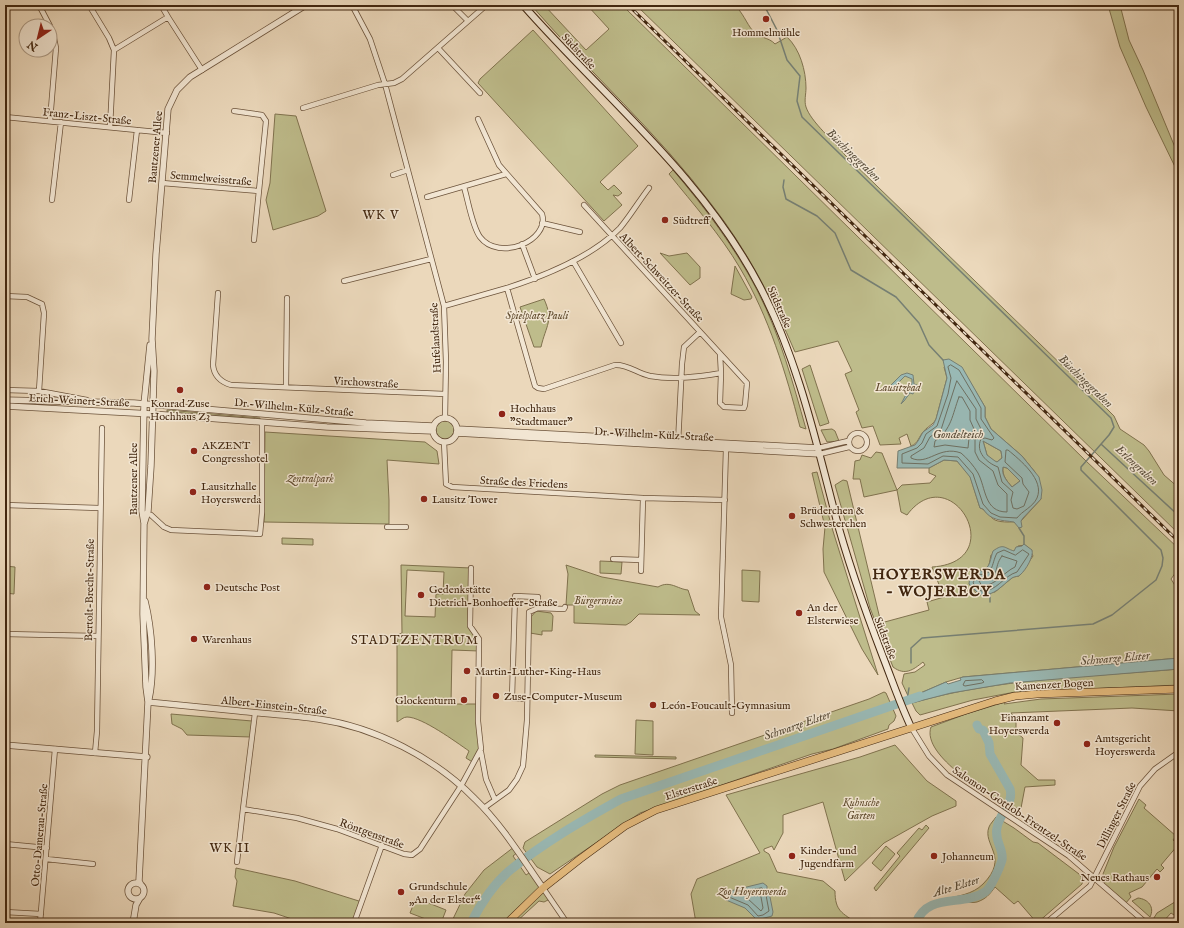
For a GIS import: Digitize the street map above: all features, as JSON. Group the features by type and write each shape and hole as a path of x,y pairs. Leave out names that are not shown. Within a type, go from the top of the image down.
{"main road":[{"name":"Südstraße","path":"524,5 675,167 706,203 723,227 760,288 777,323 800,385 854,577 894,687 911,727"},
{"name":"Kamenzer Bogen","path":"911,727 980,705 1015,696 1179,689"},
{"name":"Elsterstraße","path":"507,923 543,888 625,826 656,810 911,727"}],"street":[{"path":"39,5 46,18"},
{"path":"89,5 109,38 114,50 110,127"},
{"path":"161,5 202,70"},
{"name":"Bautzener Allee","path":"144,524 148,507 153,404 154,371 152,339 156,254 168,109 174,95 182,84 306,5"},
{"name":"Hufelandstraße","path":"352,5 370,39 385,84 444,306 445,418"},
{"path":"452,5 468,22"},
{"path":"303,108 385,84 394,83 407,76 483,8"},
{"path":"114,50 168,17"},
{"path":"438,48 480,93"},
{"path":"50,121 55,58"},
{"name":"Semmelweisstraße","path":"234,111 260,114 265,118 254,240"},
{"name":"Franz-Liszt-Straße","path":"5,117 167,133"},
{"path":"464,187 478,233 484,241 494,248 504,249 522,244 535,237 542,223 541,213 499,165 478,119"},
{"path":"52,200 61,122"},
{"path":"129,200 137,130"},
{"path":"393,175 408,170"},
{"path":"428,197 506,174"},
{"name":"Semmelweisstraße","path":"162,182 258,191"},
{"name":"Albert-Schweitzer-Straße","path":"611,235 620,227 649,188"},
{"name":"Albert-Schweitzer-Straße","path":"584,205 747,383 744,408 724,407 720,403 720,354"},
{"path":"542,223 580,232"},
{"path":"444,306 535,279 574,261 611,235"},
{"path":"522,244 535,279"},
{"path":"344,281 431,259"},
{"path":"574,261 621,343"},
{"path":"507,288 535,386 538,388 544,389 615,365 626,366 644,374 681,379 721,373"},
{"name":"Virchowstraße","path":"218,293 213,365 216,375 223,382 231,385 445,394"},
{"path":"5,296 27,296 42,304 44,313 39,391"},
{"path":"286,387 287,298"},
{"name":"Albert-Schweitzer-Straße","path":"678,443 684,347 700,332"},
{"name":"Bautzener Allee","path":"132,923 136,905 144,893 138,884 148,702 146,687 143,591 144,524 142,512 144,404 148,357 152,339"},
{"name":"Erich-Weinert-Straße","path":"5,390 39,391 95,402"},
{"name":"Erich-Weinert-Straße","path":"5,400 153,404"},
{"name":"Dr.-Wilhelm-Külz-Straße","path":"153,404 264,415 433,428"},
{"name":"Erich-Weinert-Straße","path":"5,406 152,414"},
{"name":"Dr.-Wilhelm-Külz-Straße","path":"152,414 262,423 433,428"},
{"path":"445,418 453,421 457,431 452,440 444,442 436,439 433,428 438,420 445,418"},
{"path":"151,515 164,527 171,530 260,534 262,512 262,423"},
{"name":"Bertolt-Brecht-Straße","path":"95,753 97,731 102,428"},
{"name":"Dr.-Wilhelm-Külz-Straße","path":"457,431 819,451"},
{"name":"Straße des Friedens","path":"444,442 446,484 449,486 643,498 725,500"},
{"name":"Dr.-Wilhelm-Külz-Straße","path":"678,443 726,448 819,451 849,444"},
{"path":"726,448 721,617 731,665 732,713"},
{"path":"641,571 643,498"},
{"path":"5,505 100,508"},
{"path":"388,527 406,527"},
{"path":"613,559 641,560"},
{"path":"470,568 470,626 479,639 478,714 481,750 486,779 495,800"},
{"path":"527,699 512,698 515,596 538,597 538,608"},
{"path":"484,808 513,785 523,766 526,738 529,612 538,608 564,609 565,607"},
{"path":"5,634 98,636"},
{"name":"Albert-Einstein-Straße","path":"148,702 318,719 363,730 408,750 461,786 484,808 518,852 543,888"},
{"path":"237,862 256,713"},
{"name":"Salomon-Gottlob-Frentzel-Straße","path":"911,727 922,747 940,769 962,786 1046,840 1095,877 1146,923"},
{"path":"5,745 146,757"},
{"name":"Otto-Damerau-Straße","path":"40,923 55,749"},
{"path":"461,786 481,750"},
{"name":"Dillinger Straße","path":"1046,923 1084,892 1095,877 1140,786 1158,766 1179,752"},
{"name":"Röntgenstraße","path":"243,809 320,824 358,835 404,854 416,853 461,786"},
{"path":"5,844 47,848"},
{"path":"354,923 382,845"},
{"path":"46,859 93,864"},
{"name":"Bautzener Allee","path":"132,923 132,898 129,890 131,886 138,884"},
{"path":"543,888 567,923"},
{"path":"132,898 140,898"},
{"path":"5,912 41,914"}],"green space":[{"name":"Lausitzbad","path":"531,5 544,5 586,50 609,29 587,5 622,5 1086,461 1179,549 1179,568 1171,579 1179,592 1179,658 963,677 946,682 909,698 902,683 904,674 915,672 925,665 923,662 909,671 897,670 893,667 870,608 835,485 843,480 847,481 881,623 929,610 927,602 944,597 932,567 956,561 968,548 971,533 966,517 955,504 941,498 924,500 907,515 901,512 897,490 902,485 930,483 936,476 929,473 929,468 944,460 957,461 970,476 980,508 995,520 1015,522 1021,521 1041,499 1035,472 1022,456 991,429 985,417 985,407 963,370 944,367 947,378 936,419 922,433 916,443 911,446 907,434 899,438 901,444 880,445 873,426 862,428 856,412 859,410 845,374 852,371 838,341 795,352 778,313 748,258 725,222 691,179 647,128","holes":["1025,545 1029,548 1033,556 1019,576 1013,577 995,592 977,594 969,584 980,570 986,569 989,565 991,555 1016,551 1018,546"]},
{"path":"636,5 734,5 740,11 748,25 758,35 775,44 787,37 792,42 799,54 806,81 805,105 813,119 845,155 1114,416 1120,429 1144,445 1164,475 1179,488 1179,534"},
{"path":"1108,5 1120,5 1129,40 1179,157 1179,175 1146,107 1120,47"},
{"path":"533,30 638,146 600,182 608,190 614,185 622,193 618,196 613,195 622,205 604,221 478,83 480,79"},
{"path":"275,114 296,116 326,211 318,216 273,230 266,200 270,183"},
{"path":"673,170 719,228 740,259 758,292 779,342 806,429 800,427 783,366 760,306 740,268 724,243 669,174"},
{"path":"660,253 669,256 687,253 700,267 700,278 690,285"},
{"path":"735,266 752,297 751,299 744,300 731,294"},
{"name":"Spielplatz Pauli","path":"544,299 549,318 548,323 541,347 534,347 520,307"},
{"path":"810,365 829,423 820,426 802,369"},
{"path":"167,410 260,418 260,419 167,412"},
{"path":"445,421 451,424 454,430 451,436 445,439 439,436 436,430 439,424"},
{"path":"832,429 835,431 839,441 827,442 821,430"},
{"name":"Zentralpark","path":"265,432 425,442 437,451 439,464 387,460 389,524 264,522"},
{"path":"983,441 1001,451 1002,458 995,462 987,455"},
{"path":"876,452 882,453 897,490 864,497 860,479 853,479 855,461 860,460 862,455 871,458"},
{"path":"1003,467 1007,468 1020,481 1012,487 1004,476"},
{"path":"817,472 832,528 878,675 862,649 824,572 823,549 825,527 812,473"},
{"path":"282,538 313,539 313,545 282,544"},
{"path":"600,561 622,562 621,574 600,573"},
{"path":"401,565 471,568 470,626 477,635 479,651 452,650 451,704 478,704 481,749 474,763 466,758 469,751 430,725 407,717 397,722 397,644 399,634 402,633","holes":["407,570 444,572 443,594 436,594 435,617 405,616"]},
{"name":"Bürgerwiese","path":"566,565 602,577 658,587 666,584 688,590 695,611 700,615 639,614 626,625 574,623 574,605 566,605 568,574"},
{"path":"5,566 15,567 14,594 5,593"},
{"path":"742,570 760,571 759,602 742,601"},
{"path":"536,611 551,613 553,616 552,631 542,631 542,635 530,633 531,617"},
{"path":"1179,669 1179,685 1015,692 973,700 920,715 912,703 977,688 1011,683"},
{"path":"884,692 886,693 896,716 894,721 889,725 888,729 833,749 812,754 640,813 550,874 537,867 523,848 525,842 602,794 620,785 869,699"},
{"path":"1179,694 1179,711 1132,708 1011,713 1016,719 1016,732 1023,738 1021,765 1038,780 1055,780 1055,785 1025,787 1021,808 1010,808 959,774 936,750 931,738 931,727 1005,702 1004,704 1041,699"},
{"path":"171,714 252,721 251,737 187,735 182,729 172,724"},
{"path":"636,720 653,721 653,755 635,754"},
{"path":"895,745 927,781 956,801 956,806 932,816 884,843 845,881 823,802 783,815 783,833 774,850 772,846 764,849 764,851 769,854 777,872 823,881 835,891 836,903 840,911 857,923 696,923 691,894 697,879 760,853 726,795 860,757"},
{"path":"595,755 676,757 676,759 595,757"},
{"path":"1139,799 1146,805 1144,808 1176,836 1173,840 1178,845 1161,865 1164,868 1160,872 1157,869 1142,887 1129,893 1131,897 1125,904 1103,885 1106,880 1103,874 1114,847"},
{"path":"996,817 1033,842 1038,843 1079,874 1083,879 1082,884 1037,923 1018,901 1014,904 995,887 988,896 980,901 951,902 944,904 926,912 919,923 913,923 919,913 926,906 974,890 983,884 991,875 995,859 988,834 990,826"},
{"path":"926,825 929,828 876,891 874,888 900,856 897,853 919,828 922,830"},
{"path":"886,846 895,854 881,871 872,863"},
{"path":"514,847 518,852 513,856 526,875 532,871 550,899 544,902 539,901 515,923 451,923 465,894 484,870"},
{"path":"236,868 295,881 362,902 354,923 304,923 274,913 233,906 237,881 235,877"},
{"path":"416,898 446,910 441,923 436,923 410,913"},
{"path":"1138,898 1145,900 1150,904 1152,910 1150,917 1132,901"},
{"path":"1178,900 1175,903 1179,908 1174,915 1171,913 1162,923 1154,923 1152,921 1157,913"}],"water":[{"name":"Gondelteich","path":"949,359 962,367 985,407 985,417 991,429 1022,456 1039,477 1042,490 1041,499 1023,518 1021,521 1022,527 1019,528 1014,522 993,518 980,508 970,477 957,461 944,460 929,468 897,468 898,451 915,445 923,432 933,425 936,419 947,378 943,360","holes":["983,441 1001,451 1002,458 997,462 987,455","1003,467 1007,468 1020,481 1012,487 1006,480"]},
{"path":"907,373 913,375 914,384 917,385 913,394 910,393 901,404 912,383 912,379 905,376 893,388 890,386 901,375"},
{"path":"1024,544 1032,550 1032,553 1031,559 1019,576 1012,578 994,592 985,595 980,595 969,584 970,576 976,570 982,571 987,567 993,551 1002,547 1014,551 1016,547"},
{"path":"1179,658 1179,669 1010,683 951,693 912,703 909,698 946,682 948,684 961,680 960,678 963,677"},
{"path":"763,883 767,886 767,890 769,892 773,912 772,916 757,920 745,908 726,900 726,892"}],"waterway":[{"name":"Büschingsgraben","path":"764,5 777,30 787,60 800,76 797,101 802,117 1111,418 1114,427 1109,435 1081,467 1081,470 1161,550 1163,558 1162,566 1156,580 1112,615 1093,624 922,638 911,648 911,663"},
{"path":"784,180 783,187 786,199 817,216 835,233 851,270 896,297 919,323 929,345 943,360"},
{"name":"Erlengraben","path":"1101,444 1179,516"},
{"path":"1019,528 1024,536 1024,544"},
{"path":"990,594 990,602"},
{"name":"Büschingsgraben","path":"907,700 909,688"},
{"name":"Schwarze Elster","path":"471,923 488,895 509,871 549,841 621,799 920,696"},
{"name":"Alte Elster","path":"916,923 921,913 928,907 966,899 985,892 992,882 1002,860 1002,852 996,833 1000,818 1010,800 1010,789 990,754 989,743 983,730 979,729 977,725"}],"railway":[{"path":"628,5 1179,542"}],"place":[{"name":"Hommelmühle","path":"766,19"},
{"name":"Südtreff","path":"665,220"},
{"name":"Konrad Zuse Hochhaus Z3","path":"180,390"},
{"name":"Hochhaus \"Stadtmauer\"","path":"502,414"},
{"name":"AKZENT Congresshotel","path":"194,451"},
{"name":"Lausitzhalle Hoyerswerda","path":"193,492"},
{"name":"Lausitz Tower","path":"424,499"},
{"name":"Brüderchen & Schwesterchen","path":"792,516"},
{"name":"Deutsche Post","path":"207,587"},
{"name":"Gedenkstätte Dietrich-Bonhoeffer-Straße","path":"421,595"},
{"name":"An der Elsterwiese","path":"799,613"},
{"name":"Warenhaus","path":"194,639"},
{"name":"Martin-Luther-King-Haus","path":"467,671"},
{"name":"Zuse-Computer-Museum","path":"496,696"},
{"name":"Glockenturm","path":"464,700"},
{"name":"León-Foucault-Gymnasium","path":"653,705"},
{"name":"Finanzamt Hoyerswerda","path":"1057,723"},
{"name":"Amtsgericht Hoyerswerda","path":"1087,744"},
{"name":"Kinder- und Jugendfarm","path":"792,856"},
{"name":"Johanneum","path":"934,856"},
{"name":"Neues Rathaus","path":"1157,877"},
{"name":"Grundschule „An der Elster“","path":"401,892"}],"district":[{"name":"WK V","path":"381,214"},
{"name":"HOYERSWERDA - WOJERECY","path":"939,582"},
{"name":"STADTZENTRUM","path":"415,639"},
{"name":"WK II","path":"230,847"}],"park label":[{"name":"Kuhnsche Gärten","path":"861,808"},
{"name":"Zoo Hoyerswerda","path":"752,891"}]}
